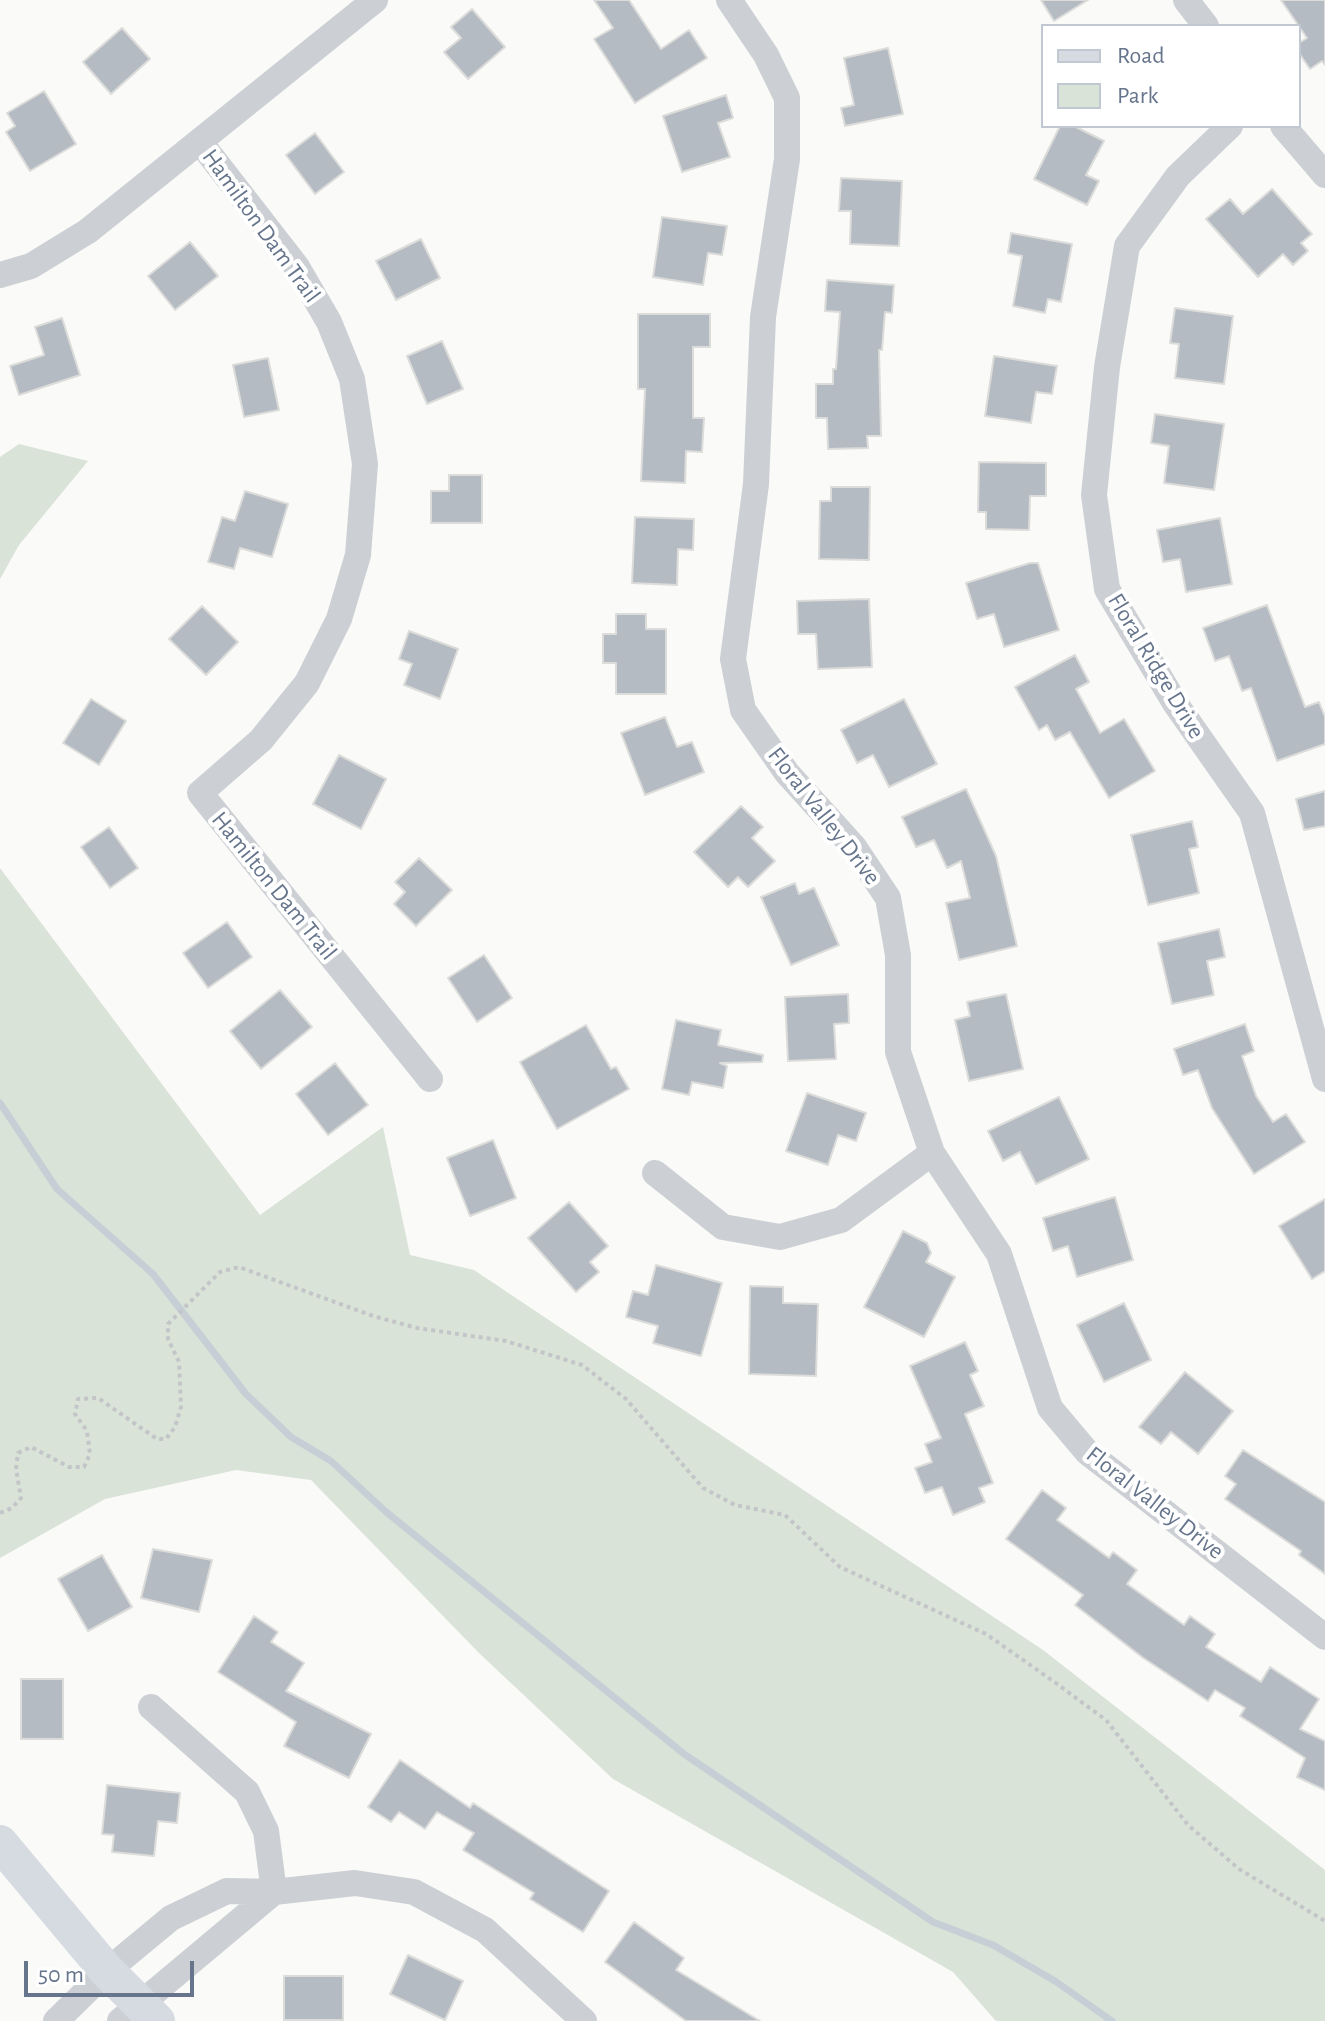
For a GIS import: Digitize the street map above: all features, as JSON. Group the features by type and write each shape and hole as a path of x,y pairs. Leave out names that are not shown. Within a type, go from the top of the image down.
{"street":[{"path":"0,275 31,266 88,231 375,0"},
{"name":"Floral Valley Drive","path":"729,0 766,55 787,98 787,159 763,317 756,484 733,659 743,710 787,773 854,847 888,898 898,955 898,1052 932,1153 999,1254 1050,1408 1087,1452 1325,1637"},
{"path":"1186,0 1204,24"},
{"name":"Floral Ridge Drive","path":"1228,128 1178,176 1127,246 1107,367 1094,495 1107,589 1175,703 1252,813 1325,1079"},
{"path":"1285,128 1325,175"},
{"name":"Hamilton Dam Trail","path":"200,142 297,267 329,322 352,379 365,464 358,555 339,619 307,683 261,740 200,793 430,1079"},
{"path":"655,1173 723,1227 780,1237 841,1220 932,1153"},
{"path":"151,1707 247,1792 266,1831 274,1892"},
{"path":"0,1843 140,2015 274,1892"},
{"path":"56,2021 107,1971 171,1918 227,1891 274,1892 355,1883 414,1892 485,1930 584,2021"}],"path":[{"path":"0,1513 12,1508 21,1498 16,1469 18,1453 31,1447 69,1467 84,1467 90,1454 87,1431 75,1414 78,1399 98,1398 157,1439 166,1439 175,1427 181,1407 179,1362 168,1339 168,1324 220,1272 239,1267 373,1316 417,1328 506,1341 582,1365 626,1399 703,1488 735,1505 785,1515 840,1567 986,1634 1106,1720 1188,1825 1239,1869 1325,1921"}],"green space":[{"path":"19,444 88,461 19,545 0,579 0,457"},
{"path":"0,868 260,1215 383,1127 410,1255 474,1270 1043,1650 1325,1870 1325,2021 996,2021 953,1972 613,1779 479,1653 311,1480 236,1470 105,1499 0,1558"}],"building":[{"path":"594,0 629,0 661,49 689,30 707,58 635,103 594,39 613,28"},
{"path":"1041,0 1088,0 1054,21"},
{"path":"1281,0 1325,0 1325,65 1322,61 1310,69 1301,56 1301,42 1307,38 1301,24 1297,24"},
{"path":"472,9 505,47 468,79 444,52 461,38 451,27"},
{"path":"122,28 150,59 111,94 83,62"},
{"path":"888,48 903,114 845,126 841,108 854,105 844,58"},
{"path":"44,91 76,144 30,171 6,132 15,126 7,113"},
{"path":"726,95 733,118 718,123 730,157 682,172 663,116"},
{"path":"1059,128 1078,128 1104,141 1086,175 1099,181 1087,205 1034,179"},
{"path":"315,133 344,172 315,194 286,155"},
{"path":"841,178 902,181 899,246 850,244 851,211 839,211"},
{"path":"1272,189 1312,234 1301,243 1308,251 1293,265 1283,254 1258,277 1206,219 1230,199 1243,214"},
{"path":"662,217 727,226 722,255 708,253 703,285 653,277"},
{"path":"1011,233 1072,244 1061,302 1048,299 1045,313 1013,306 1022,256 1008,253"},
{"path":"421,239 440,278 396,300 376,261"},
{"path":"190,242 218,276 175,310 148,276"},
{"path":"827,280 894,285 892,313 885,312 882,350 879,350 881,436 867,436 868,448 828,449 827,418 816,418 816,384 833,384 833,369 836,369 840,312 825,311"},
{"path":"1175,308 1233,316 1224,384 1175,378 1179,344 1170,343"},
{"path":"638,314 710,314 710,347 693,347 693,418 704,418 702,452 686,451 685,483 641,481 645,389 638,389"},
{"path":"62,318 80,375 19,395 10,366 44,355 35,327"},
{"path":"442,341 463,389 427,404 407,356"},
{"path":"994,356 1057,366 1052,394 1036,392 1031,423 985,416"},
{"path":"268,358 279,410 244,417 233,365"},
{"path":"1155,414 1224,424 1214,490 1164,483 1169,446 1151,443"},
{"path":"979,462 1046,463 1046,496 1030,496 1029,530 986,529 986,512 978,512"},
{"path":"449,475 482,475 482,523 431,523 431,491 449,491"},
{"path":"831,487 870,487 869,560 819,559 820,501 831,501"},
{"path":"245,491 288,504 272,557 240,548 234,569 208,562 222,517 235,521"},
{"path":"635,517 694,519 693,550 678,549 677,585 632,583"},
{"path":"1220,518 1232,584 1186,592 1180,559 1163,562 1157,530"},
{"path":"1038,563 1059,630 1004,647 994,614 977,619 966,583"},
{"path":"869,599 872,667 818,669 816,634 798,634 797,601"},
{"path":"1267,605 1305,707 1319,702 1325,717 1325,744 1277,761 1251,688 1242,691 1229,656 1215,661 1203,628"},
{"path":"202,606 238,642 206,675 169,639"},
{"path":"616,614 646,614 646,629 666,629 666,694 616,694 616,663 603,663 603,634 616,634"},
{"path":"409,631 458,649 440,699 404,685 412,664 399,659"},
{"path":"1075,655 1089,682 1076,689 1100,733 1124,719 1155,771 1109,798 1070,732 1055,740 1047,725 1039,730 1015,687"},
{"path":"91,699 126,721 99,765 63,743"},
{"path":"904,699 937,764 889,787 873,755 857,763 841,730"},
{"path":"665,717 677,747 692,742 704,772 645,795 621,733"},
{"path":"339,755 386,779 361,829 313,804"},
{"path":"966,789 996,856 1017,946 959,960 946,903 970,898 961,861 947,868 934,840 916,847 902,817"},
{"path":"1325,791 1325,826 1304,830 1296,799"},
{"path":"741,806 763,827 752,838 775,861 748,887 738,877 728,887 694,852"},
{"path":"1192,821 1198,847 1189,849 1199,893 1148,905 1131,835"},
{"path":"109,827 138,868 110,888 81,847"},
{"path":"419,858 452,890 416,926 394,904 405,892 395,882"},
{"path":"795,883 799,894 814,888 839,945 791,965 761,897"},
{"path":"227,922 252,957 208,988 183,953"},
{"path":"1219,929 1225,957 1207,961 1214,995 1172,1004 1158,943"},
{"path":"484,955 512,998 477,1022 448,978"},
{"path":"280,990 312,1027 261,1069 230,1031"},
{"path":"848,994 849,1023 834,1024 836,1059 788,1061 785,997"},
{"path":"1006,994 1023,1069 969,1081 955,1020 970,1016 967,1002"},
{"path":"676,1020 721,1030 718,1045 763,1055 762,1062 720,1063 727,1066 723,1088 692,1082 689,1095 662,1089"},
{"path":"1245,1024 1254,1051 1242,1056 1256,1096 1273,1122 1286,1114 1305,1142 1254,1174 1212,1108 1198,1070 1183,1075 1174,1049"},
{"path":"586,1025 611,1069 616,1067 629,1089 557,1129 520,1062"},
{"path":"335,1063 368,1105 328,1135 296,1094"},
{"path":"807,1093 866,1113 856,1141 838,1135 828,1165 786,1151"},
{"path":"1059,1097 1089,1159 1036,1184 1020,1152 1003,1161 988,1131"},
{"path":"493,1140 516,1198 470,1216 447,1158"},
{"path":"1115,1197 1133,1260 1077,1277 1068,1246 1053,1251 1043,1218"},
{"path":"1325,1199 1325,1271 1312,1279 1279,1226"},
{"path":"569,1202 608,1246 590,1262 599,1272 576,1292 528,1238"},
{"path":"903,1231 927,1243 931,1253 926,1262 955,1277 924,1337 864,1307"},
{"path":"656,1265 722,1283 701,1356 653,1343 658,1326 626,1317 633,1291 648,1295"},
{"path":"750,1286 783,1287 783,1303 818,1304 816,1376 749,1374"},
{"path":"1124,1303 1151,1360 1104,1382 1077,1325"},
{"path":"965,1342 978,1371 970,1375 984,1406 965,1414 993,1483 979,1488 985,1502 953,1515 942,1487 925,1493 915,1468 932,1462 925,1444 941,1438 910,1366"},
{"path":"1185,1372 1233,1411 1198,1454 1171,1432 1161,1444 1139,1427"},
{"path":"1243,1450 1325,1502 1325,1574 1299,1555 1301,1551 1225,1499 1236,1484 1225,1476"},
{"path":"1042,1490 1066,1508 1057,1520 1109,1558 1113,1552 1137,1570 1127,1584 1184,1625 1190,1616 1215,1634 1206,1647 1261,1682 1270,1667 1319,1699 1300,1729 1325,1741 1325,1790 1297,1777 1305,1758 1240,1716 1245,1708 1215,1690 1208,1701 1142,1657 1075,1605 1083,1595 1006,1539"},
{"path":"153,1549 212,1560 199,1612 141,1598"},
{"path":"102,1555 132,1607 88,1631 58,1579"},
{"path":"254,1616 278,1632 271,1642 304,1663 286,1691 371,1734 349,1778 284,1746 296,1722 218,1672"},
{"path":"21,1679 63,1679 63,1739 21,1739"},
{"path":"400,1760 470,1808 473,1803 609,1891 583,1932 530,1899 534,1893 463,1850 474,1833 437,1812 425,1829 399,1812 391,1822 368,1807"},
{"path":"107,1785 180,1793 177,1823 158,1821 154,1856 112,1852 114,1835 102,1834"},
{"path":"634,1922 684,1958 676,1970 760,2021 686,2021 605,1962"},
{"path":"408,1955 463,1981 445,2020 390,1994"},
{"path":"284,1976 343,1976 343,2020 284,2020"}],"waterway":[{"path":"0,1103 57,1189 153,1274 246,1394 291,1437 331,1461 385,1511 684,1754 933,1922 993,1945 1055,1981 1112,2021"}]}
